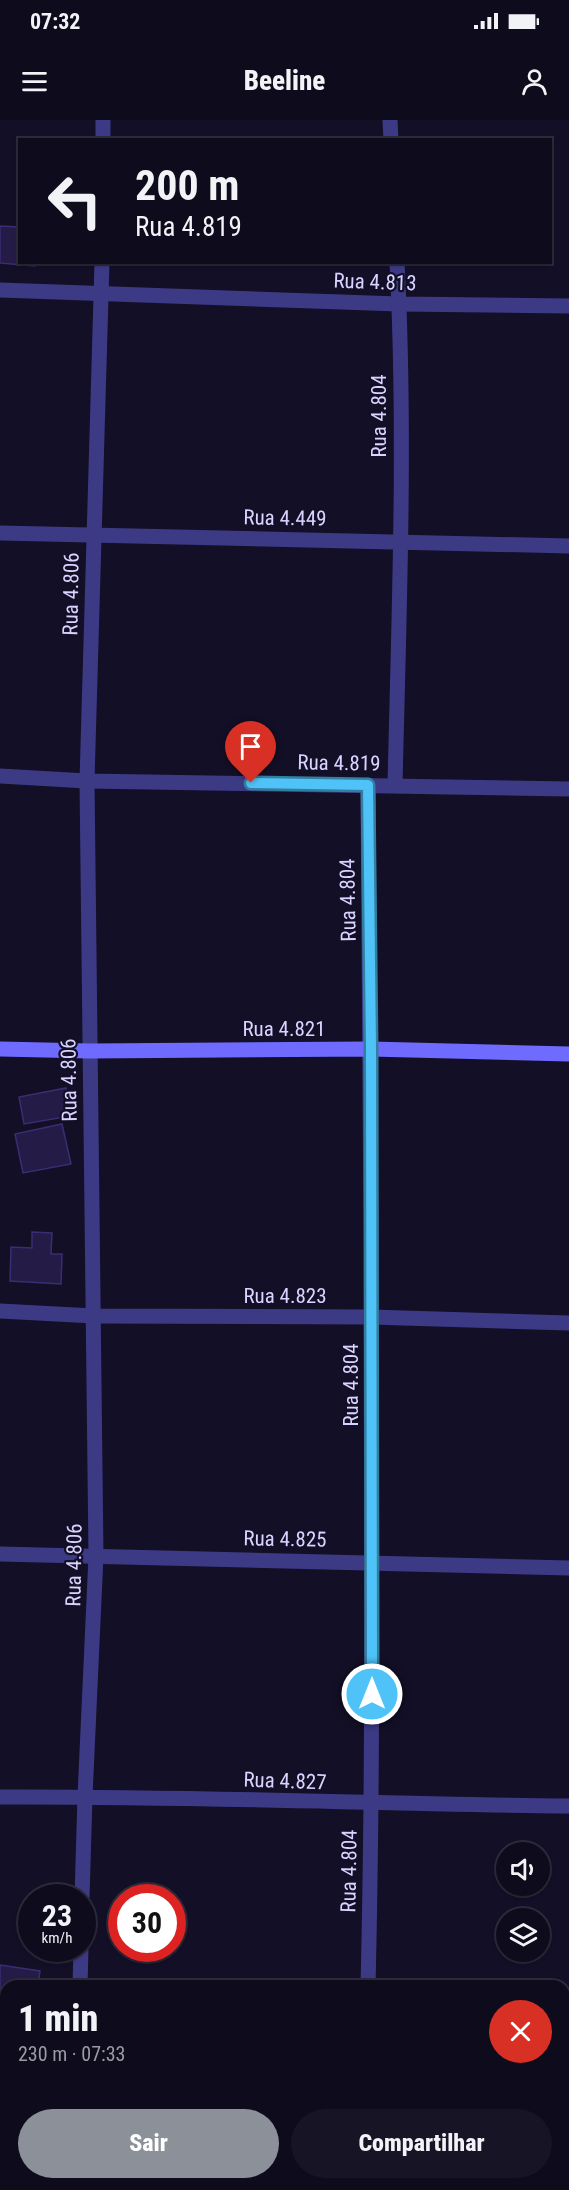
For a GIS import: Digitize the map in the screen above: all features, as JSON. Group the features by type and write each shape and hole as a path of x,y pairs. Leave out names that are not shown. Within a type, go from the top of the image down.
{"street":[{"path":"103,120 103,138"},
{"path":"390,120 391,138"},
{"name":"Rua 4.806","path":"82,1884 96,1556 87,781 102,264"},
{"name":"Rua 4.804","path":"395,785 400,542 397,264"},
{"name":"Rua 4.813","path":"0,290 399,304 569,306"},
{"name":"Rua 4.449","path":"0,532 569,546"},
{"name":"Rua 4.819","path":"0,776 87,781 569,789"},
{"name":"Rua 4.804","path":"368,785 372,1562 372,1804 368,1980"},
{"name":"Rua 4.821","path":"0,1049 90,1051 371,1049 569,1054"},
{"name":"Rua 4.823","path":"0,1311 94,1316 371,1317 569,1323"},
{"name":"Rua 4.825","path":"0,1554 569,1568"},
{"name":"Rua 4.827","path":"0,1797 85,1796 372,1804 569,1806"},
{"path":"80,1980 81,1962"}],"building":[{"path":"0,226 18,227 18,264 35,264 35,266 0,263"},
{"path":"66,1088 71,1116 24,1124 19,1097"},
{"path":"62,1124 71,1164 23,1173 15,1134"},
{"path":"32,1232 52,1233 51,1254 62,1254 61,1284 10,1281 11,1247 32,1248"},
{"path":"0,1965 40,1971 39,1980 0,1980"}],"route":[{"path":"251,783 368,785 371,1049 372,1694"}]}
